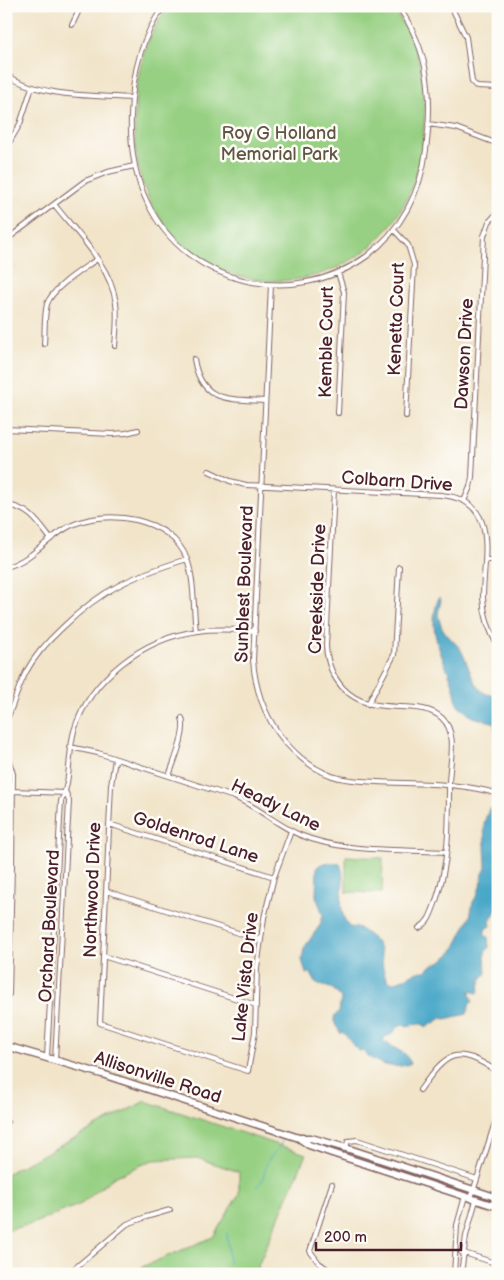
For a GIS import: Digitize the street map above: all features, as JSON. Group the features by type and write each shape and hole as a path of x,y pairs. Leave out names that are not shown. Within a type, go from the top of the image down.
{"main road":[{"name":"Allisonville Road","path":"6,1046 47,1057 300,1138 311,1138 346,1148 498,1198"},
{"name":"Allisonville Road","path":"300,1138 309,1145 498,1207"}],"street":[{"path":"72,25 81,6"},
{"path":"164,6 143,44 138,59 132,98 131,130 134,166 141,189 154,216 171,238 186,252 222,274 248,282 271,285 306,282 338,273 371,253 394,230 406,212 419,184 425,160 428,124 426,66 417,39 398,6"},
{"path":"451,6 466,37 472,82 477,87 496,88"},
{"path":"6,74 32,87 62,94 132,98"},
{"path":"6,148 20,124 32,87"},
{"path":"428,124 456,128 498,144"},
{"path":"6,240 85,182 96,176 134,166"},
{"path":"54,204 106,272 114,295 116,308 115,346"},
{"name":"Dawson Drive","path":"464,501 472,477 484,236 489,222 498,212"},
{"name":"Kenetta Court","path":"394,230 408,245 413,261 406,416"},
{"path":"44,344 46,310 50,298 57,290 97,259"},
{"name":"Kemble Court","path":"338,273 344,292 338,413"},
{"name":"Sunblest Boulevard","path":"271,285 254,668 262,702 276,730 290,746 301,757 325,773 342,779 474,788 498,794"},
{"path":"194,359 198,378 209,391 225,399 265,401"},
{"path":"6,429 112,434 138,430"},
{"name":"Colbarn Drive","path":"209,471 238,484 261,487 447,496 464,501 478,513 483,523 486,537 484,607 489,628 498,646"},
{"name":"Creekside Drive","path":"334,490 327,654 331,670 339,684 354,697 368,704 379,706 426,710 443,720 450,731 450,819 447,852 441,884 433,907 428,920 419,928"},
{"path":"6,505 17,506 26,510 50,538"},
{"path":"6,567 25,558 50,538 71,525 91,519 113,517 132,519 167,534 180,546 187,559 191,575 196,631"},
{"path":"6,722 33,661 46,644 73,617 96,598 118,585 187,559"},
{"path":"485,560 498,560"},
{"path":"368,704 394,655 399,567"},
{"name":"Orchard Boulevard","path":"47,1057 61,802 66,794 70,747 77,723 90,699 117,668 152,645 177,635 196,631 255,631"},
{"path":"169,776 183,731 184,723 182,718"},
{"name":"Heady Lane","path":"70,747 115,759 245,802 291,831 314,840 340,846 447,852"},
{"path":"6,752 12,770 13,791 9,994 6,993"},
{"name":"Northwood Drive","path":"115,759 111,776 100,1022 248,1071"},
{"path":"13,791 66,794"},
{"name":"Orchard Boulevard","path":"55,1060 69,801 66,794"},
{"name":"Goldenrod Lane","path":"109,824 274,877"},
{"name":"Lake Vista Drive","path":"248,1071 255,1032 256,977 260,940 274,877 291,831"},
{"path":"6,870 12,865"},
{"path":"106,891 260,940"},
{"path":"103,956 256,1005"},
{"path":"420,1090 440,1064 454,1056 465,1055 475,1058 498,1072"},
{"path":"454,1274 457,1225 474,1190 498,1113"},
{"path":"346,1148 350,1140 357,1140 477,1179"},
{"path":"331,1273 319,1264 310,1251 332,1184"},
{"path":"461,1274 471,1198"},
{"path":"68,1274 127,1224 170,1210"},
{"path":"456,1250 498,1264"}],"green space":[{"name":"Roy G Holland Memorial Park","path":"169,6 392,7 412,40 418,58 424,95 423,132 421,151 405,202 376,241 338,267 295,280 250,279 207,263 171,233 144,187 137,161 135,134 135,101 139,72 147,44 160,18"},
{"path":"346,856 383,858 382,893 346,892"},
{"path":"145,1101 306,1154 258,1266 261,1274 131,1274 144,1266 213,1237 239,1194 239,1172 197,1158 153,1160 114,1177 81,1204 29,1225 6,1230 6,1174"}],"water":[{"path":"439,597 441,600 438,616 441,626 461,650 479,688 486,694 498,695 498,747 493,722 472,717 457,704 450,677 436,639 434,626 435,612"},
{"path":"489,809 498,810 498,907 490,921 491,926 485,929 485,936 488,937 489,947 485,953 486,974 481,979 478,993 469,991 473,1002 470,1003 467,1014 442,1018 427,1027 422,1024 400,1025 392,1034 385,1037 383,1041 405,1054 411,1063 392,1066 379,1063 363,1051 358,1051 343,1032 341,1034 337,1028 334,1017 339,1012 341,998 333,989 316,983 310,972 306,974 302,960 304,948 320,925 323,915 316,896 317,867 328,862 340,864 343,879 341,903 344,919 349,927 361,929 375,941 381,952 385,976 389,982 399,981 421,971 426,971 453,951 470,917 473,902 486,868 484,823"}],"waterway":[{"path":"257,1187 264,1177 269,1159 279,1149 282,1141"},
{"path":"227,1233 229,1263"},
{"path":"220,1274 228,1267"}]}
